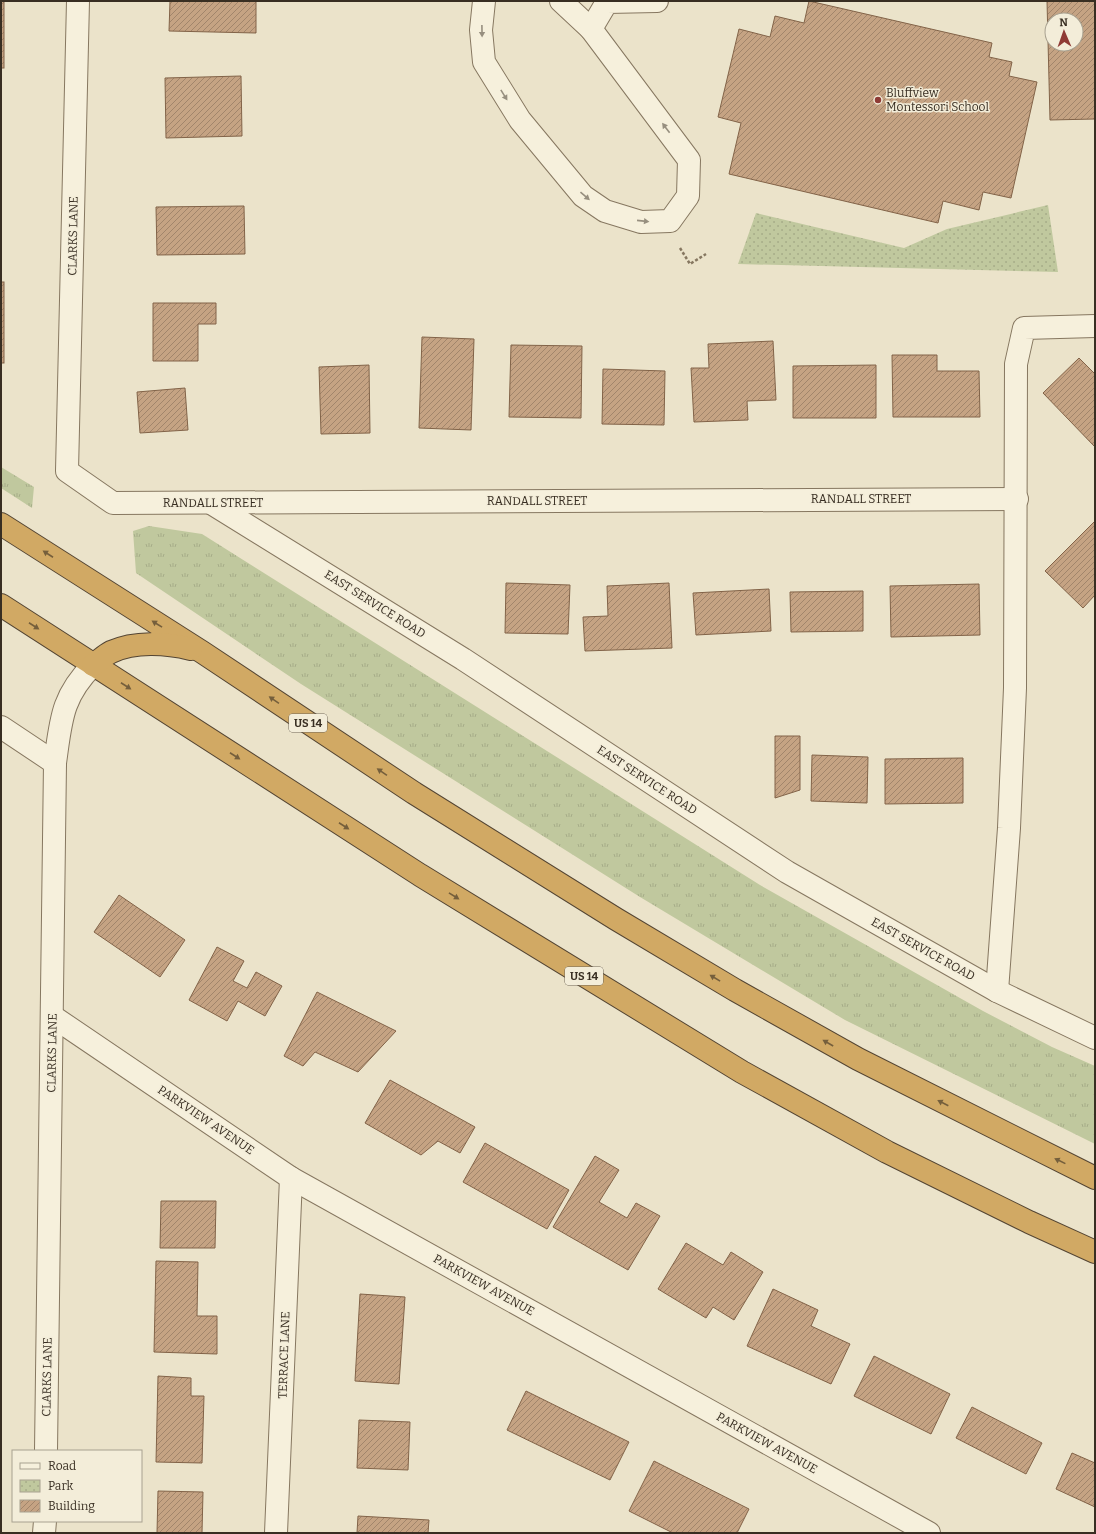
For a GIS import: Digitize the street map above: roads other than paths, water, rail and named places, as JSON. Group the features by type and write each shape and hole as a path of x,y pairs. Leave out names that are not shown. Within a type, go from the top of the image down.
{"highway":[{"name":"US 14","path":"1,524 202,652 464,826 735,990 858,1059 989,1127 1095,1178"},
{"name":"US 14","path":"1,605 420,875 742,1072 887,1152 1029,1222 1095,1252"},
{"path":"93,665 111,652 151,644 176,645 202,652"}],"street":[{"name":"CLARKS LANE","path":"68,471 78,1"},
{"path":"484,1 481,30 484,62 520,120 583,196 605,211 641,222 670,221 688,196 689,160 591,29 561,1"},
{"path":"591,29 607,2 657,1"},
{"path":"997,991 1009,828 1015,688 1017,499 1016,364 1024,328 1095,326"},
{"name":"RANDALL STREET","path":"68,471 113,503 1017,499"},
{"name":"EAST SERVICE ROAD","path":"211,503 463,659 787,872 997,991 1095,1038"},
{"name":"CLARKS LANE","path":"46,1450 55,763 65,706 71,690 93,665"},
{"path":"1,727 55,763"},
{"name":"PARKVIEW AVENUE","path":"52,1016 291,1178 929,1533"},
{"name":"TERRACE LANE","path":"276,1533 291,1178"},
{"path":"44,1522 44,1533"}],"place":[{"name":"Bluffview Montessori School","path":"878,100"}]}
